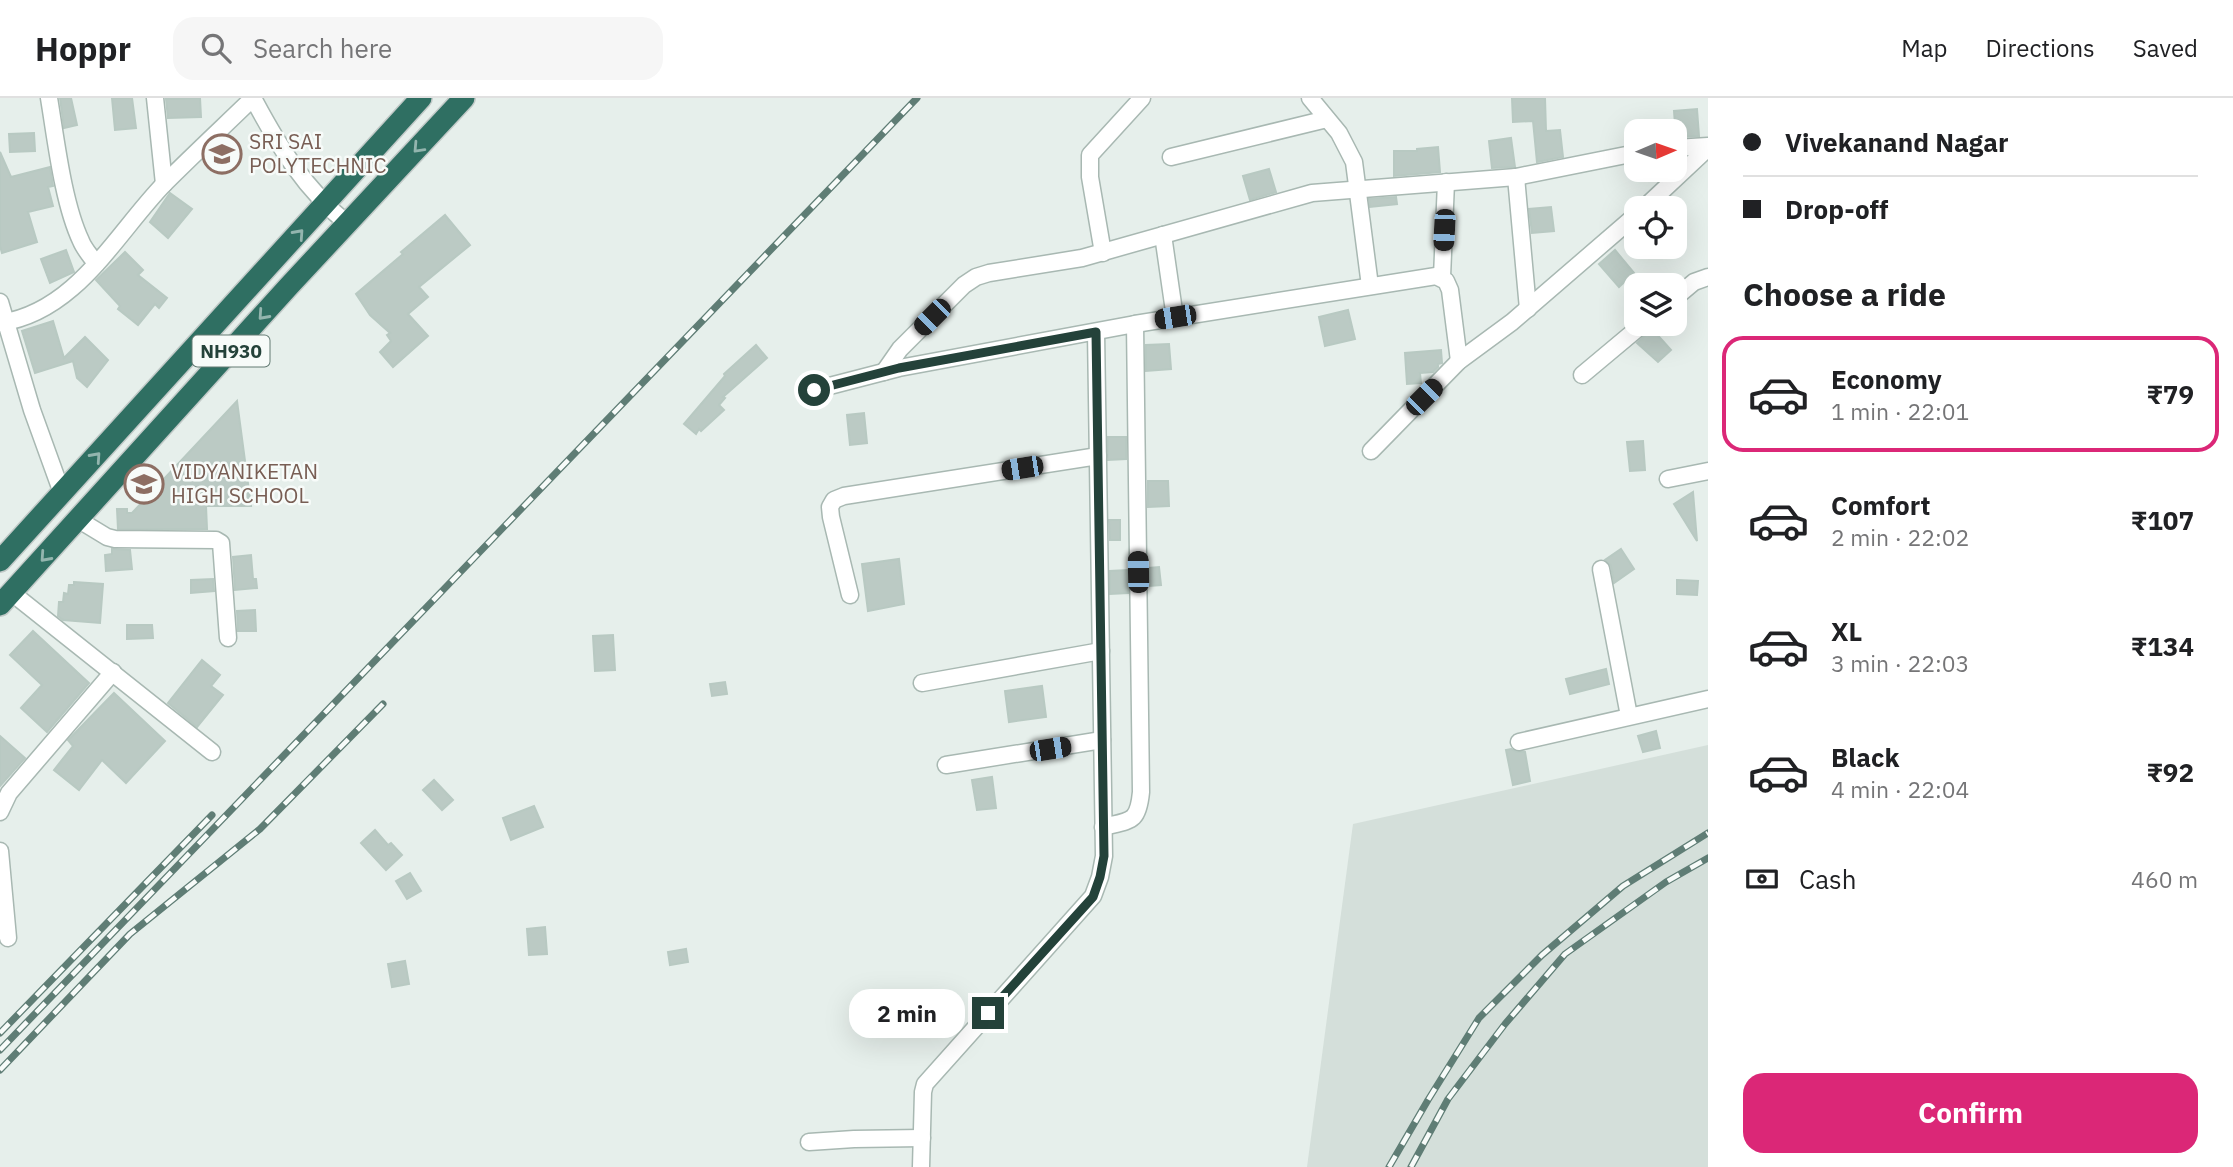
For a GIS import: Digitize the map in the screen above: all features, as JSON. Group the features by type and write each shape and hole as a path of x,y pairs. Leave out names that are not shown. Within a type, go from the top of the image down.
{"highway":[{"name":"NH930","path":"0,561 421,98"},
{"name":"NH930","path":"6,599 464,98"}],"street":[{"path":"49,98 62,174 75,225 81,243 96,264"},
{"path":"155,98 164,184"},
{"path":"3,323 24,318 65,295 96,264 164,184 253,98 283,152 325,206 348,223"},
{"path":"1102,253 1090,177 1090,155 1142,98"},
{"path":"1310,98 1339,133 1354,162 1370,286"},
{"path":"1171,157 1327,119"},
{"path":"1687,148 1708,147"},
{"path":"1657,196 1708,147"},
{"path":"884,372 900,349 964,285 989,273 1082,258 1312,193 1516,177 1624,155"},
{"path":"1516,177 1528,309"},
{"path":"1446,183 1442,277 1450,290 1459,361"},
{"path":"1371,451 1459,361 1528,309 1624,225"},
{"path":"1163,235 1175,317"},
{"path":"814,390 884,372 1135,324 1423,277 1442,277"},
{"path":"1687,287 1693,282 1708,277"},
{"path":"0,303 3,323 62,493"},
{"path":"1103,827 1133,819 1138,813 1141,792 1135,324"},
{"path":"921,1167 923,1092 931,1076 1093,897 1100,877 1104,856 1096,332"},
{"path":"1582,375 1629,336"},
{"path":"850,595 831,517 830,507 834,500 844,496 1098,456"},
{"path":"1668,479 1708,471"},
{"path":"79,520 115,539 216,540 221,543 228,638"},
{"path":"1601,569 1629,716"},
{"path":"6,599 113,672 212,752"},
{"path":"922,683 1101,651"},
{"path":"0,812 9,793 113,672"},
{"path":"1519,742 1708,699"},
{"path":"946,765 1102,740"},
{"path":"0,851 8,938"},
{"path":"808,1142 922,1138"}],"shaded area":[{"path":"1708,745 1708,1167 1307,1167 1353,824"}],"building":[{"path":"60,98 71,98 77,125 64,128"},
{"path":"112,98 132,98 136,128 115,130"},
{"path":"200,98 201,117 168,118 166,99"},
{"path":"1512,98 1545,98 1546,131 1560,130 1563,157 1537,162 1533,121 1513,122"},
{"path":"1697,109 1699,136 1687,137 1687,119 1675,119 1674,111"},
{"path":"34,133 35,151 10,152 9,134"},
{"path":"1511,138 1515,167 1492,168 1489,141"},
{"path":"1438,147 1440,172 1394,176 1394,151"},
{"path":"0,152 11,177 50,167 53,186 48,187 53,206 28,212 37,242 2,253 0,246"},
{"path":"1269,169 1276,192 1250,200 1243,176"},
{"path":"170,193 192,209 168,238 150,222"},
{"path":"1396,197 1397,204 1370,207 1369,199"},
{"path":"1551,207 1554,231 1532,233 1529,209"},
{"path":"445,215 470,245 419,287 428,297 408,314 428,336 393,367 380,352 391,341 387,335 390,333 370,315 356,294"},
{"path":"66,250 74,272 50,283 41,259"},
{"path":"1615,250 1634,273 1624,273 1624,282 1619,287 1599,264"},
{"path":"125,252 143,270 138,275 167,298 159,308 155,304 138,325 118,309 120,306 96,280"},
{"path":"1348,310 1355,339 1325,346 1319,317"},
{"path":"53,321 64,358 85,337 108,360 87,387 77,378 73,361 35,373 22,331"},
{"path":"1644,336 1658,336 1671,350 1658,362 1637,343"},
{"path":"1169,344 1171,369 1146,371 1146,345"},
{"path":"756,345 767,358 723,397 725,398 719,405 724,410 696,434 684,424 724,374"},
{"path":"1441,350 1442,363 1438,364 1433,372 1420,373 1421,383 1407,384 1405,353"},
{"path":"237,401 251,506 206,506 207,529 118,529 117,509 127,509 127,513 132,513"},
{"path":"864,413 867,443 850,445 847,415"},
{"path":"1108,437 1126,437 1126,459 1108,460"},
{"path":"1643,441 1645,470 1630,471 1627,442"},
{"path":"1148,481 1168,481 1169,506 1148,507"},
{"path":"1693,492 1697,541 1674,504"},
{"path":"1109,520 1120,520 1120,540 1110,540"},
{"path":"112,549 130,550 132,569 106,571 105,555 112,554"},
{"path":"1621,549 1634,569 1614,583 1611,566 1605,560"},
{"path":"251,555 253,579 256,579 257,588 235,590 233,557"},
{"path":"899,559 904,604 868,611 862,564"},
{"path":"1159,567 1161,585 1149,586 1149,568"},
{"path":"1128,570 1128,593 1110,594 1110,571"},
{"path":"213,579 214,591 191,593 191,580"},
{"path":"1677,580 1698,581 1697,595 1677,594"},
{"path":"74,582 103,584 100,623 63,620 58,616 59,602 63,602 64,593 68,594 69,585 74,585"},
{"path":"255,610 256,631 238,631 237,611"},
{"path":"127,625 152,625 153,638 127,639"},
{"path":"33,631 89,683 47,732 21,708 42,685 10,655"},
{"path":"613,635 615,670 595,671 593,636"},
{"path":"202,660 220,675 211,686 223,695 197,727 168,703"},
{"path":"1606,669 1609,684 1570,694 1566,679"},
{"path":"725,682 727,694 712,696 710,684"},
{"path":"1042,686 1046,717 1009,722 1005,691"},
{"path":"114,693 165,741 126,783 102,760 79,790 54,770 73,746 68,740"},
{"path":"1656,731 1660,748 1643,752 1638,736"},
{"path":"0,736 25,758 0,786"},
{"path":"1506,750 1525,752 1530,781 1513,785"},
{"path":"992,777 996,808 977,810 972,780"},
{"path":"434,780 453,800 442,810 423,790"},
{"path":"534,806 543,827 511,840 503,818"},
{"path":"375,830 388,845 391,843 402,855 386,870 361,843"},
{"path":"410,873 421,891 407,899 396,881"},
{"path":"545,927 547,954 529,955 527,929"},
{"path":"686,949 688,962 670,965 668,952"},
{"path":"405,961 409,984 392,987 388,964"}],"railway":[{"path":"0,1050 917,98"},
{"path":"0,1070 130,934 260,829 383,704"},
{"path":"0,1033 212,815"},
{"path":"1389,1167 1479,1018 1542,955 1623,886 1708,833"},
{"path":"1411,1167 1448,1099 1505,1024 1565,954 1666,882 1708,858"}],"place":[{"name":"SRI SAI POLYTECHNIC","path":"222,154"},
{"name":"VIDYANIKETAN HIGH SCHOOL","path":"144,484"}],"route":[{"path":"814,390 899,368 1096,332 1104,856 1093,897 988,1013"}]}
